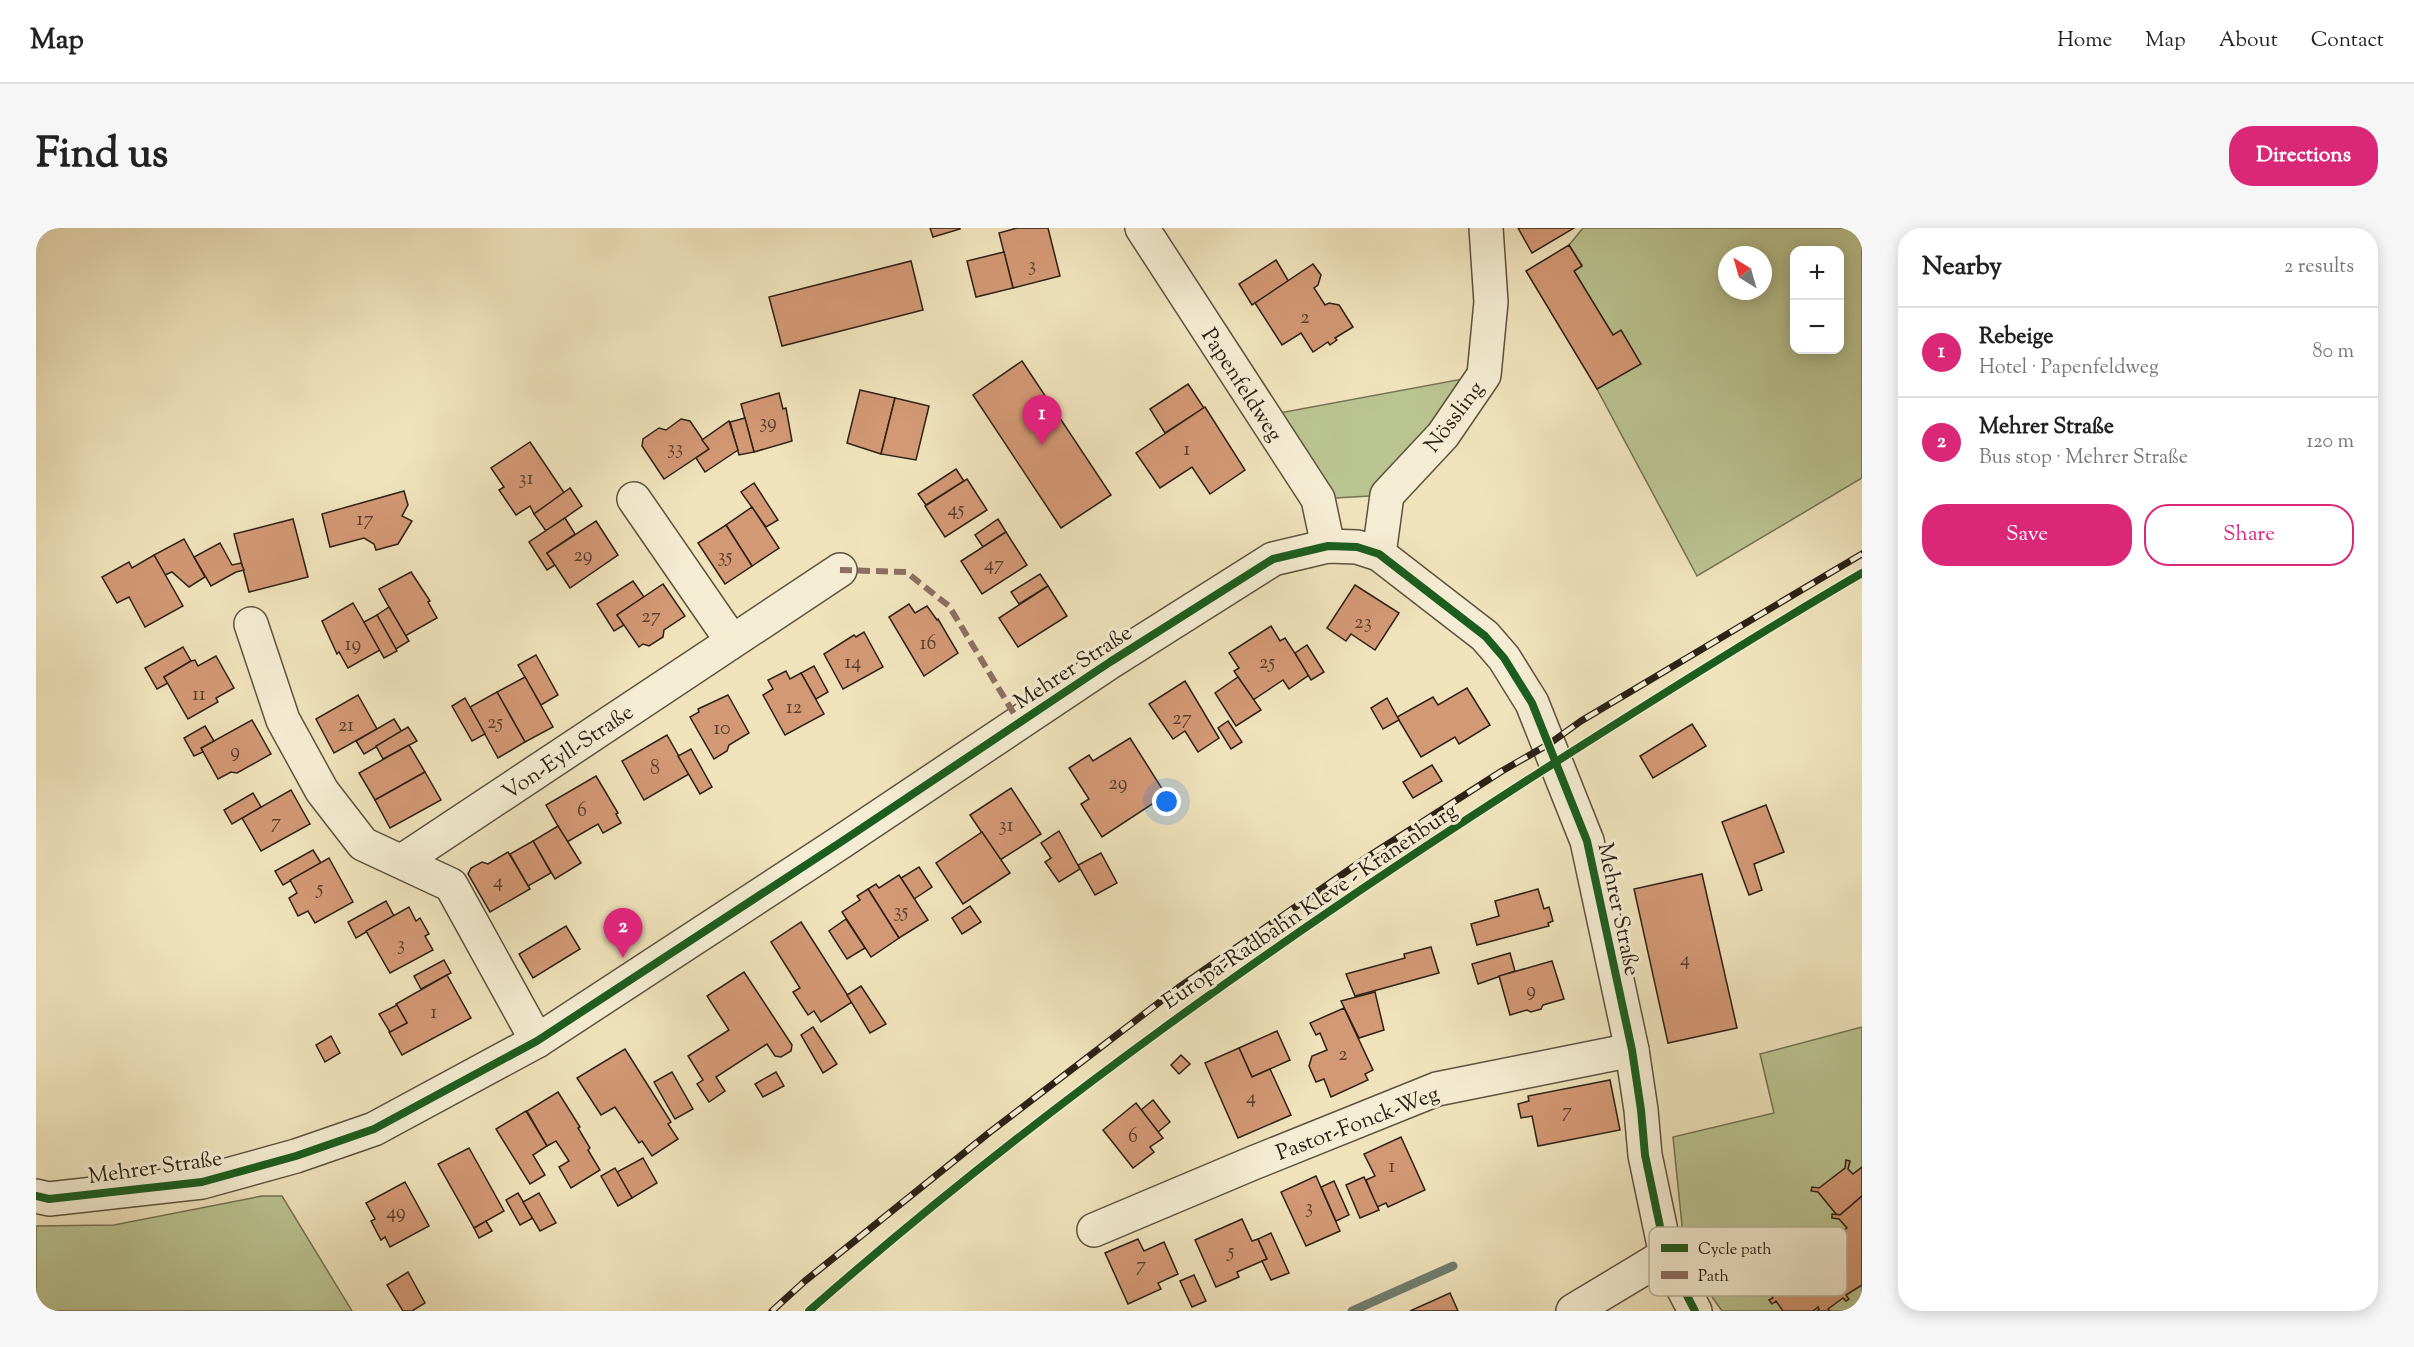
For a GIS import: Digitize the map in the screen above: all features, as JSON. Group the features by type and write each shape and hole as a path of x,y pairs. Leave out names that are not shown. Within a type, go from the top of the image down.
{"street":[{"name":"Papenfeldweg","path":"1142,228 1318,499 1328,546"},
{"name":"Nössling","path":"1379,554 1387,495 1443,435 1484,375 1491,302 1486,228"},
{"path":"634,499 732,642"},
{"name":"Mehrer Straße","path":"36,1196 50,1199 202,1182 296,1156 374,1129 537,1041 1110,662 1273,558 1328,546 1357,547 1379,554 1485,636 1504,658 1532,703 1587,841 1632,1050 1645,1155 1660,1227"},
{"name":"Von-Eyll-Straße","path":"402,861 840,570"},
{"path":"251,624 283,720 322,791 363,844 452,885 537,1041"},
{"name":"Pastor-Fonck-Weg","path":"1094,1230 1437,1089 1632,1050"},
{"path":"1573,1311 1649,1265"},
{"name":"Mehrer Straße","path":"1687,1296 1695,1311"}],"green space":[{"path":"1583,228 1862,228 1862,478 1697,576 1597,389 1640,363 1613,335 1574,271 1582,265 1569,245"},
{"path":"1484,375 1387,495 1318,499 1263,416"},
{"path":"1862,1027 1862,1311 1722,1311 1711,1296 1847,1296 1847,1227 1682,1227 1673,1137 1774,1113 1760,1054"},
{"path":"262,1196 282,1196 352,1311 36,1311 36,1226 114,1225"}],"building":[{"path":"930,228 960,228 960,229 933,237"},
{"path":"1017,228 1048,228 1060,276 1013,288 999,233"},
{"path":"1518,228 1574,228 1532,253"},
{"path":"1569,245 1582,266 1574,271 1613,335 1621,330 1641,364 1597,389 1526,271"},
{"path":"1004,252 1013,288 976,297 967,261"},
{"path":"1276,260 1289,282 1252,305 1239,284"},
{"path":"911,261 923,310 782,346 769,297"},
{"path":"1313,264 1321,275 1318,285 1314,288 1325,305 1329,303 1339,305 1353,327 1335,338 1337,340 1330,345 1328,342 1313,352 1301,333 1282,345 1255,303"},
{"path":"1022,361 1111,495 1061,528 973,395"},
{"path":"1188,384 1204,408 1165,433 1150,409"},
{"path":"860,390 895,398 881,454 847,443"},
{"path":"779,393 783,409 786,408 792,441 754,452 741,404"},
{"path":"895,398 929,406 916,460 881,454"},
{"path":"1205,407 1245,470 1210,494 1192,467 1160,488 1136,453"},
{"path":"745,418 754,452 739,455 730,422"},
{"path":"681,419 690,421 709,449 664,479 642,446 643,439 659,428 666,430"},
{"path":"729,421 738,450 705,472 696,458 709,449 702,440"},
{"path":"530,442 565,494 534,514 530,506 516,515 499,490 504,487 491,468"},
{"path":"956,469 964,481 926,505 918,494"},
{"path":"967,479 987,510 945,537 925,506"},
{"path":"754,483 778,520 766,527 741,492"},
{"path":"570,488 582,506 546,531 534,514"},
{"path":"404,491 408,505 402,516 412,521 398,544 376,550 374,544 364,538 330,547 322,514"},
{"path":"752,507 779,548 752,566 726,525"},
{"path":"565,518 575,534 547,553 555,565 547,570 529,542"},
{"path":"293,519 308,577 249,592 234,534"},
{"path":"998,519 1006,532 983,547 975,535"},
{"path":"596,521 618,555 570,588 547,553"},
{"path":"726,525 752,566 725,584 698,543"},
{"path":"1006,532 1027,565 982,594 961,561"},
{"path":"184,539 205,577 189,587 172,572 165,575 154,555"},
{"path":"220,543 232,565 241,563 244,570 211,586 194,557"},
{"path":"154,555 183,606 145,627 129,597 117,603 102,577 129,562 132,568"},
{"path":"411,572 430,601 428,602 437,618 405,636 379,589"},
{"path":"1040,574 1048,586 1019,604 1011,592"},
{"path":"633,581 644,597 617,615 624,625 614,631 597,604"},
{"path":"663,584 685,616 664,630 663,637 649,646 643,644 639,647 617,615"},
{"path":"1355,585 1399,613 1375,650 1351,634 1346,641 1327,628"},
{"path":"1048,586 1067,616 1018,647 999,618"},
{"path":"353,603 380,650 348,668 339,652 337,654 322,621"},
{"path":"909,604 915,613 927,606 938,619 958,653 924,676 889,617"},
{"path":"389,607 409,641 396,649 377,615"},
{"path":"377,615 397,651 384,658 364,622"},
{"path":"1271,626 1280,641 1285,638 1309,675 1289,689 1283,680 1253,700 1234,671 1239,668 1229,653"},
{"path":"864,632 883,667 843,689 824,654 854,635 856,637"},
{"path":"1307,645 1324,672 1311,680 1295,653"},
{"path":"183,647 191,661 164,677 168,683 157,689 145,668"},
{"path":"536,655 558,695 541,705 518,665"},
{"path":"216,656 234,688 216,698 218,702 188,719 164,677 191,661 195,660 198,666"},
{"path":"814,666 828,692 816,699 801,673"},
{"path":"786,671 790,679 801,673 824,714 785,735 763,695 773,689 768,680"},
{"path":"525,677 553,727 525,742 497,692"},
{"path":"1238,677 1261,710 1236,726 1215,693"},
{"path":"1185,681 1219,738 1198,752 1185,731 1173,739 1149,704"},
{"path":"1467,688 1490,725 1459,744 1455,737 1421,757 1397,717 1433,697 1438,705"},
{"path":"497,692 525,742 498,758 470,707"},
{"path":"358,695 377,729 334,753 316,719"},
{"path":"728,695 749,733 729,745 727,751 714,759 690,717 699,712 698,709"},
{"path":"465,698 485,734 472,741 452,706"},
{"path":"1387,698 1399,720 1383,729 1371,708"},
{"path":"394,719 402,732 364,754 356,741"},
{"path":"252,720 271,754 237,773 231,772 218,779 201,748"},
{"path":"1228,721 1242,742 1231,749 1218,728"},
{"path":"1692,724 1706,746 1653,778 1640,756"},
{"path":"205,726 214,741 201,748 203,752 194,756 184,738"},
{"path":"408,727 417,741 383,759 376,746"},
{"path":"667,735 689,774 644,800 622,761"},
{"path":"1130,738 1166,795 1102,837 1081,804 1089,799 1069,768 1089,755 1093,761"},
{"path":"409,745 425,772 375,800 359,773"},
{"path":"691,749 712,787 700,794 678,756"},
{"path":"1432,765 1442,781 1413,798 1403,782"},
{"path":"425,772 441,800 390,828 375,800"},
{"path":"596,776 618,813 616,814 621,823 603,833 598,824 567,842 546,805"},
{"path":"1011,788 1041,834 1000,860 970,815"},
{"path":"291,790 310,824 261,851 242,818"},
{"path":"253,793 261,807 232,824 224,810"},
{"path":"1766,805 1784,852 1754,864 1762,890 1749,895 1722,822"},
{"path":"558,826 581,863 555,879 533,841"},
{"path":"1059,831 1080,869 1059,882 1045,862 1051,858 1041,843"},
{"path":"982,832 1010,873 963,904 936,863"},
{"path":"533,841 551,873 528,886 510,854"},
{"path":"313,850 321,863 283,885 275,871"},
{"path":"508,852 530,889 490,912 468,874 471,868 482,862 488,864"},
{"path":"1101,853 1117,883 1095,895 1078,865"},
{"path":"329,858 353,902 315,923 308,911 298,916 289,898 297,893 290,880"},
{"path":"919,867 932,887 914,899 901,878"},
{"path":"1702,874 1737,1028 1668,1043 1634,889"},
{"path":"899,875 928,920 899,938 868,889 876,884 879,888"},
{"path":"868,889 899,938 871,957 842,912 860,900 857,896"},
{"path":"1538,889 1544,909 1549,907 1553,921 1548,923 1549,926 1477,945 1471,924 1499,916 1495,901"},
{"path":"386,901 394,916 356,938 348,922"},
{"path":"970,906 981,922 962,934 952,918"},
{"path":"409,907 416,921 420,918 429,934 425,936 433,950 390,973 366,931"},
{"path":"846,919 865,948 847,959 829,931"},
{"path":"801,922 852,1002 821,1022 814,1011 808,1015 793,992 800,988 771,942"},
{"path":"566,926 580,949 533,978 519,954"},
{"path":"1431,947 1439,973 1355,996 1346,974 1405,958 1404,954"},
{"path":"1510,953 1515,971 1478,984 1472,964"},
{"path":"444,960 451,973 421,989 414,976"},
{"path":"1552,961 1564,999 1543,1005 1541,1009 1531,1012 1527,1010 1510,1015 1499,976"},
{"path":"744,972 792,1045 791,1051 781,1057 775,1056 767,1044 716,1077 725,1091 709,1102 697,1084 703,1080 688,1056 729,1030 707,996"},
{"path":"447,975 471,1018 402,1055 389,1032 407,1023 396,1004"},
{"path":"861,986 886,1024 870,1033 847,995"},
{"path":"1375,992 1384,1030 1359,1038 1341,1001"},
{"path":"397,1005 407,1023 390,1032 379,1014"},
{"path":"1344,1008 1373,1070 1365,1074 1368,1080 1331,1097 1324,1079 1316,1082 1309,1066 1312,1056 1327,1050 1320,1033 1316,1035 1310,1023"},
{"path":"813,1027 837,1064 823,1073 801,1035"},
{"path":"1277,1031 1290,1060 1252,1077 1239,1048"},
{"path":"331,1036 340,1053 325,1062 316,1045"},
{"path":"1239,1048 1252,1077 1270,1069 1291,1115 1238,1138 1205,1063"},
{"path":"625,1049 671,1122 668,1124 678,1139 652,1156 642,1141 639,1143 615,1107 601,1115 577,1078"},
{"path":"1181,1055 1190,1064 1179,1074 1171,1065"},
{"path":"672,1072 693,1109 675,1119 654,1082"},
{"path":"776,1072 784,1086 763,1097 755,1084"},
{"path":"1610,1080 1620,1130 1538,1146 1532,1116 1521,1118 1518,1104 1529,1101 1528,1096"},
{"path":"558,1092 580,1127 578,1128 590,1148 588,1150 600,1170 571,1188 559,1167 569,1161 556,1141 547,1146 527,1111"},
{"path":"1153,1100 1170,1122 1158,1132 1141,1110"},
{"path":"1136,1103 1163,1138 1150,1147 1154,1152 1133,1168 1103,1130"},
{"path":"526,1111 547,1146 533,1155 545,1175 530,1184 496,1129"},
{"path":"1401,1137 1425,1190 1388,1207 1386,1203 1377,1207 1366,1180 1375,1176 1364,1154"},
{"path":"469,1148 504,1211 474,1228 438,1164"},
{"path":"643,1158 657,1183 632,1198 617,1172"},
{"path":"1846,1160 1850,1161 1848,1169 1853,1174 1862,1167 1862,1196 1840,1215 1836,1214 1818,1192 1811,1191 1812,1187 1819,1188 1845,1168"},
{"path":"615,1168 632,1198 618,1206 601,1176"},
{"path":"1316,1176 1340,1231 1306,1246 1281,1192"},
{"path":"1364,1177 1379,1210 1360,1218 1346,1185"},
{"path":"1334,1181 1349,1215 1336,1221 1321,1187"},
{"path":"405,1182 429,1226 390,1247 385,1237 381,1240 371,1221 375,1219 366,1203"},
{"path":"518,1193 533,1218 520,1225 506,1200"},
{"path":"539,1193 556,1223 540,1231 523,1202"},
{"path":"1862,1196 1862,1285 1847,1294 1847,1227 1839,1219 1832,1218 1832,1214 1840,1215"},
{"path":"1242,1219 1252,1241 1258,1239 1267,1259 1237,1272 1239,1277 1216,1287 1195,1240"},
{"path":"486,1221 492,1231 479,1238 474,1228"},
{"path":"1271,1233 1289,1273 1271,1280 1262,1261 1267,1259 1258,1239"},
{"path":"1138,1239 1144,1251 1164,1242 1178,1274 1158,1283 1161,1289 1128,1304 1105,1253"},
{"path":"408,1272 425,1303 412,1311 403,1311 387,1285"},
{"path":"1194,1275 1206,1301 1192,1307 1180,1281"},
{"path":"1450,1293 1458,1311 1410,1311"},
{"path":"1772,1296 1847,1296 1849,1299 1846,1301 1843,1298 1828,1309 1830,1311 1817,1311 1818,1307 1813,1311 1783,1311 1776,1301 1772,1304 1769,1300 1773,1298"}],"waterway":[{"path":"1352,1311 1453,1266"}],"railway":[{"path":"772,1311 805,1281 990,1132 1178,988 1366,858 1502,771 1549,744 1581,721 1862,554"}],"marked path":[{"path":"840,570 906,572 949,606 1019,722"}],"cycle path":[{"path":"36,1196 49,1199 202,1182 296,1156 374,1129 537,1041 1110,662 1273,559 1328,546 1357,547 1379,554 1485,636 1504,658 1532,703 1587,841 1632,1050 1645,1155 1660,1227"},
{"name":"Europa-Radbahn Kleve - Kranenburg","path":"809,1311 895,1237 1072,1096 1255,963 1537,774 1658,697 1862,573"},
{"path":"1687,1296 1695,1311"}],"place":[{"name":"Rebeige","path":"1042,445"},
{"name":"Mehrer Straße","path":"623,958"}]}
